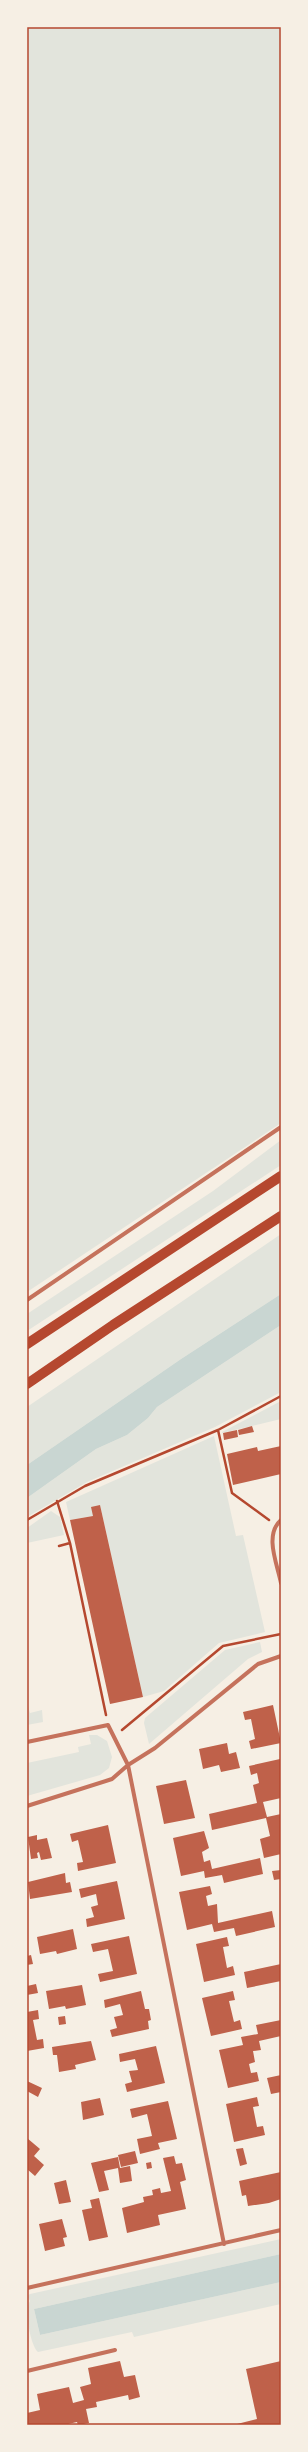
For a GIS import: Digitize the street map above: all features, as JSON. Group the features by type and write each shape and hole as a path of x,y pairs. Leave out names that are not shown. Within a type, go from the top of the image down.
{"main road":[{"path":"27,1344 281,1176"},
{"path":"27,1384 113,1325 281,1216"}],"street":[{"path":"27,1300 281,1127"},
{"path":"281,1520 276,1524 272,1534 272,1543 281,1583"},
{"path":"27,1806 112,1779 128,1765 155,1748 258,1664 281,1656"},
{"path":"27,1742 108,1725 128,1765 224,2244"},
{"path":"27,2288 281,2230"},
{"path":"27,2371 115,2350"}],"path":[{"path":"27,1520 57,1501 85,1486 218,1430 281,1396"},
{"path":"218,1430 232,1493 276,1524"},
{"path":"57,1501 70,1543 108,1725"},
{"path":"59,1546 70,1543"},
{"path":"114,1737 223,1646 281,1634"}],"shaded area":[{"path":"27,27 281,27 281,1123 27,1292"},
{"path":"281,1140 281,1165 27,1331 27,1314 213,1191"},
{"path":"281,1234 281,1294 181,1359 27,1465 27,1407"},
{"path":"281,1294 281,1325 157,1407 148,1418 127,1435 96,1449 27,1498 27,1465 181,1359"},
{"path":"281,1325 281,1392 215,1427 87,1482 27,1517 27,1498 96,1449 127,1435 148,1418 157,1407"},
{"path":"281,1401 281,1419 222,1433 222,1432"},
{"path":"214,1436 236,1536 243,1535 265,1632 219,1643 164,1691 143,1697 100,1505 93,1516 70,1520 66,1502"},
{"path":"51,1511 60,1517 64,1535 27,1543 27,1528"},
{"path":"260,1642 262,1652 248,1659 149,1744 144,1723 145,1718 225,1650"},
{"path":"27,1703 30,1713 42,1710 43,1722 27,1725"},
{"path":"89,1735 97,1735 107,1741 112,1757 109,1768 100,1775 27,1796 27,1763 79,1752 78,1747 91,1744"},
{"path":"281,2239 281,2254 34,2309 40,2335 281,2282 281,2304 134,2337 132,2332 38,2352 35,2348 30,2335 28,2319 28,2305 30,2301 27,2296 30,2294"},
{"path":"281,2254 281,2282 40,2335 34,2309"}],"building":[{"path":"252,1426 254,1432 239,1435 238,1430"},
{"path":"237,1430 238,1437 224,1440 223,1433"},
{"path":"281,1446 281,1474 233,1485 227,1454 257,1447 258,1451"},
{"path":"100,1505 143,1697 110,1704 70,1520 93,1516 91,1507"},
{"path":"273,1705 281,1743 251,1749 249,1741 255,1739 251,1719 245,1720 243,1712"},
{"path":"227,1743 229,1754 236,1752 240,1768 221,1772 219,1765 203,1769 199,1749"},
{"path":"280,1759 281,1798 263,1802 267,1817 281,1814 281,1854 264,1858 260,1839 270,1836 266,1818 212,1830 209,1814 257,1803 253,1785 259,1783 257,1773 251,1775 249,1766"},
{"path":"186,1780 195,1818 164,1824 156,1786"},
{"path":"108,1825 116,1863 78,1871 77,1863 83,1862 78,1840 72,1842 70,1834"},
{"path":"204,1831 209,1848 202,1852 204,1862 210,1860 212,1869 260,1858 263,1874 224,1883 222,1875 205,1878 204,1871 181,1876 173,1838"},
{"path":"37,1835 37,1840 47,1838 52,1858 41,1860 39,1852 37,1853 38,1858 31,1859 28,1837"},
{"path":"281,1870 281,1879 274,1880 272,1871"},
{"path":"65,1873 66,1883 70,1882 72,1892 30,1899 28,1882"},
{"path":"117,1881 125,1919 87,1927 86,1919 94,1917 91,1907 98,1905 96,1894 81,1898 79,1889"},
{"path":"210,1886 212,1894 206,1896 208,1906 217,1904 218,1923 272,1911 275,1927 236,1936 234,1928 214,1932 212,1924 187,1930 179,1892"},
{"path":"73,1929 77,1949 57,1954 56,1951 40,1954 37,1937"},
{"path":"129,1936 137,1974 100,1982 98,1974 113,1971 108,1949 93,1952 91,1944"},
{"path":"227,1937 229,1946 223,1947 227,1968 233,1966 235,1975 204,1982 196,1944"},
{"path":"31,1955 33,1964 27,1965 27,1956"},
{"path":"281,1964 281,1981 247,1988 244,1972"},
{"path":"36,1984 38,1993 27,1995 27,1986"},
{"path":"82,1985 86,2005 66,2009 65,2006 49,2009 46,1991"},
{"path":"141,1991 145,2009 149,2009 151,2020 148,2021 149,2029 112,2037 110,2030 117,2028 114,2017 123,2015 120,2004 105,2008 104,2000"},
{"path":"233,1991 235,2000 229,2001 234,2022 240,2020 242,2029 211,2036 202,1998"},
{"path":"38,2010 39,2019 33,2020 37,2040 43,2039 44,2048 27,2051 27,2012"},
{"path":"65,2016 66,2024 59,2025 58,2017"},
{"path":"281,2020 281,2036 259,2041 261,2050 253,2051 255,2062 249,2064 251,2073 257,2072 259,2081 228,2088 219,2050 243,2045 241,2037 258,2034 256,2025"},
{"path":"91,2041 96,2060 75,2065 76,2069 59,2072 57,2055 53,2055 52,2047"},
{"path":"156,2046 165,2083 127,2092 125,2084 132,2082 129,2071 138,2070 135,2059 120,2062 119,2054"},
{"path":"281,2075 281,2092 271,2094 267,2078"},
{"path":"27,2081 42,2088 38,2097 27,2091"},
{"path":"257,2097 259,2106 253,2107 257,2127 263,2126 265,2135 234,2142 226,2104"},
{"path":"100,2098 104,2115 83,2120 81,2102"},
{"path":"168,2101 177,2139 158,2143 160,2149 140,2154 137,2139 152,2136 147,2114 132,2118 130,2109"},
{"path":"27,2138 40,2149 34,2156 44,2165 35,2176 27,2169"},
{"path":"243,2148 247,2164 240,2166 236,2149"},
{"path":"135,2151 138,2163 121,2167 118,2155"},
{"path":"174,2156 176,2164 182,2163 186,2180 180,2182 186,2209 158,2215 160,2225 127,2233 122,2208 144,2202 143,2197 153,2195 152,2190 160,2188 161,2193 171,2191 163,2158"},
{"path":"118,2157 120,2168 130,2166 132,2181 120,2183 118,2168 104,2171 109,2190 99,2192 91,2163"},
{"path":"151,2162 152,2168 147,2169 146,2163"},
{"path":"281,2172 281,2199 269,2203 248,2206 246,2195 242,2196 239,2181"},
{"path":"66,2180 71,2202 59,2204 54,2183"},
{"path":"99,2198 108,2237 89,2241 82,2210 92,2208 90,2200"},
{"path":"62,2219 67,2237 63,2238 65,2246 45,2251 39,2224"},
{"path":"120,2361 124,2377 135,2375 140,2397 129,2400 128,2395 96,2402 97,2407 86,2409 89,2423 78,2425 77,2422 64,2425 27,2425 27,2413 40,2410 37,2394 69,2387 73,2403 84,2400 80,2387 91,2384 88,2368"},
{"path":"281,2361 281,2425 233,2425 257,2419 246,2369"}]}
